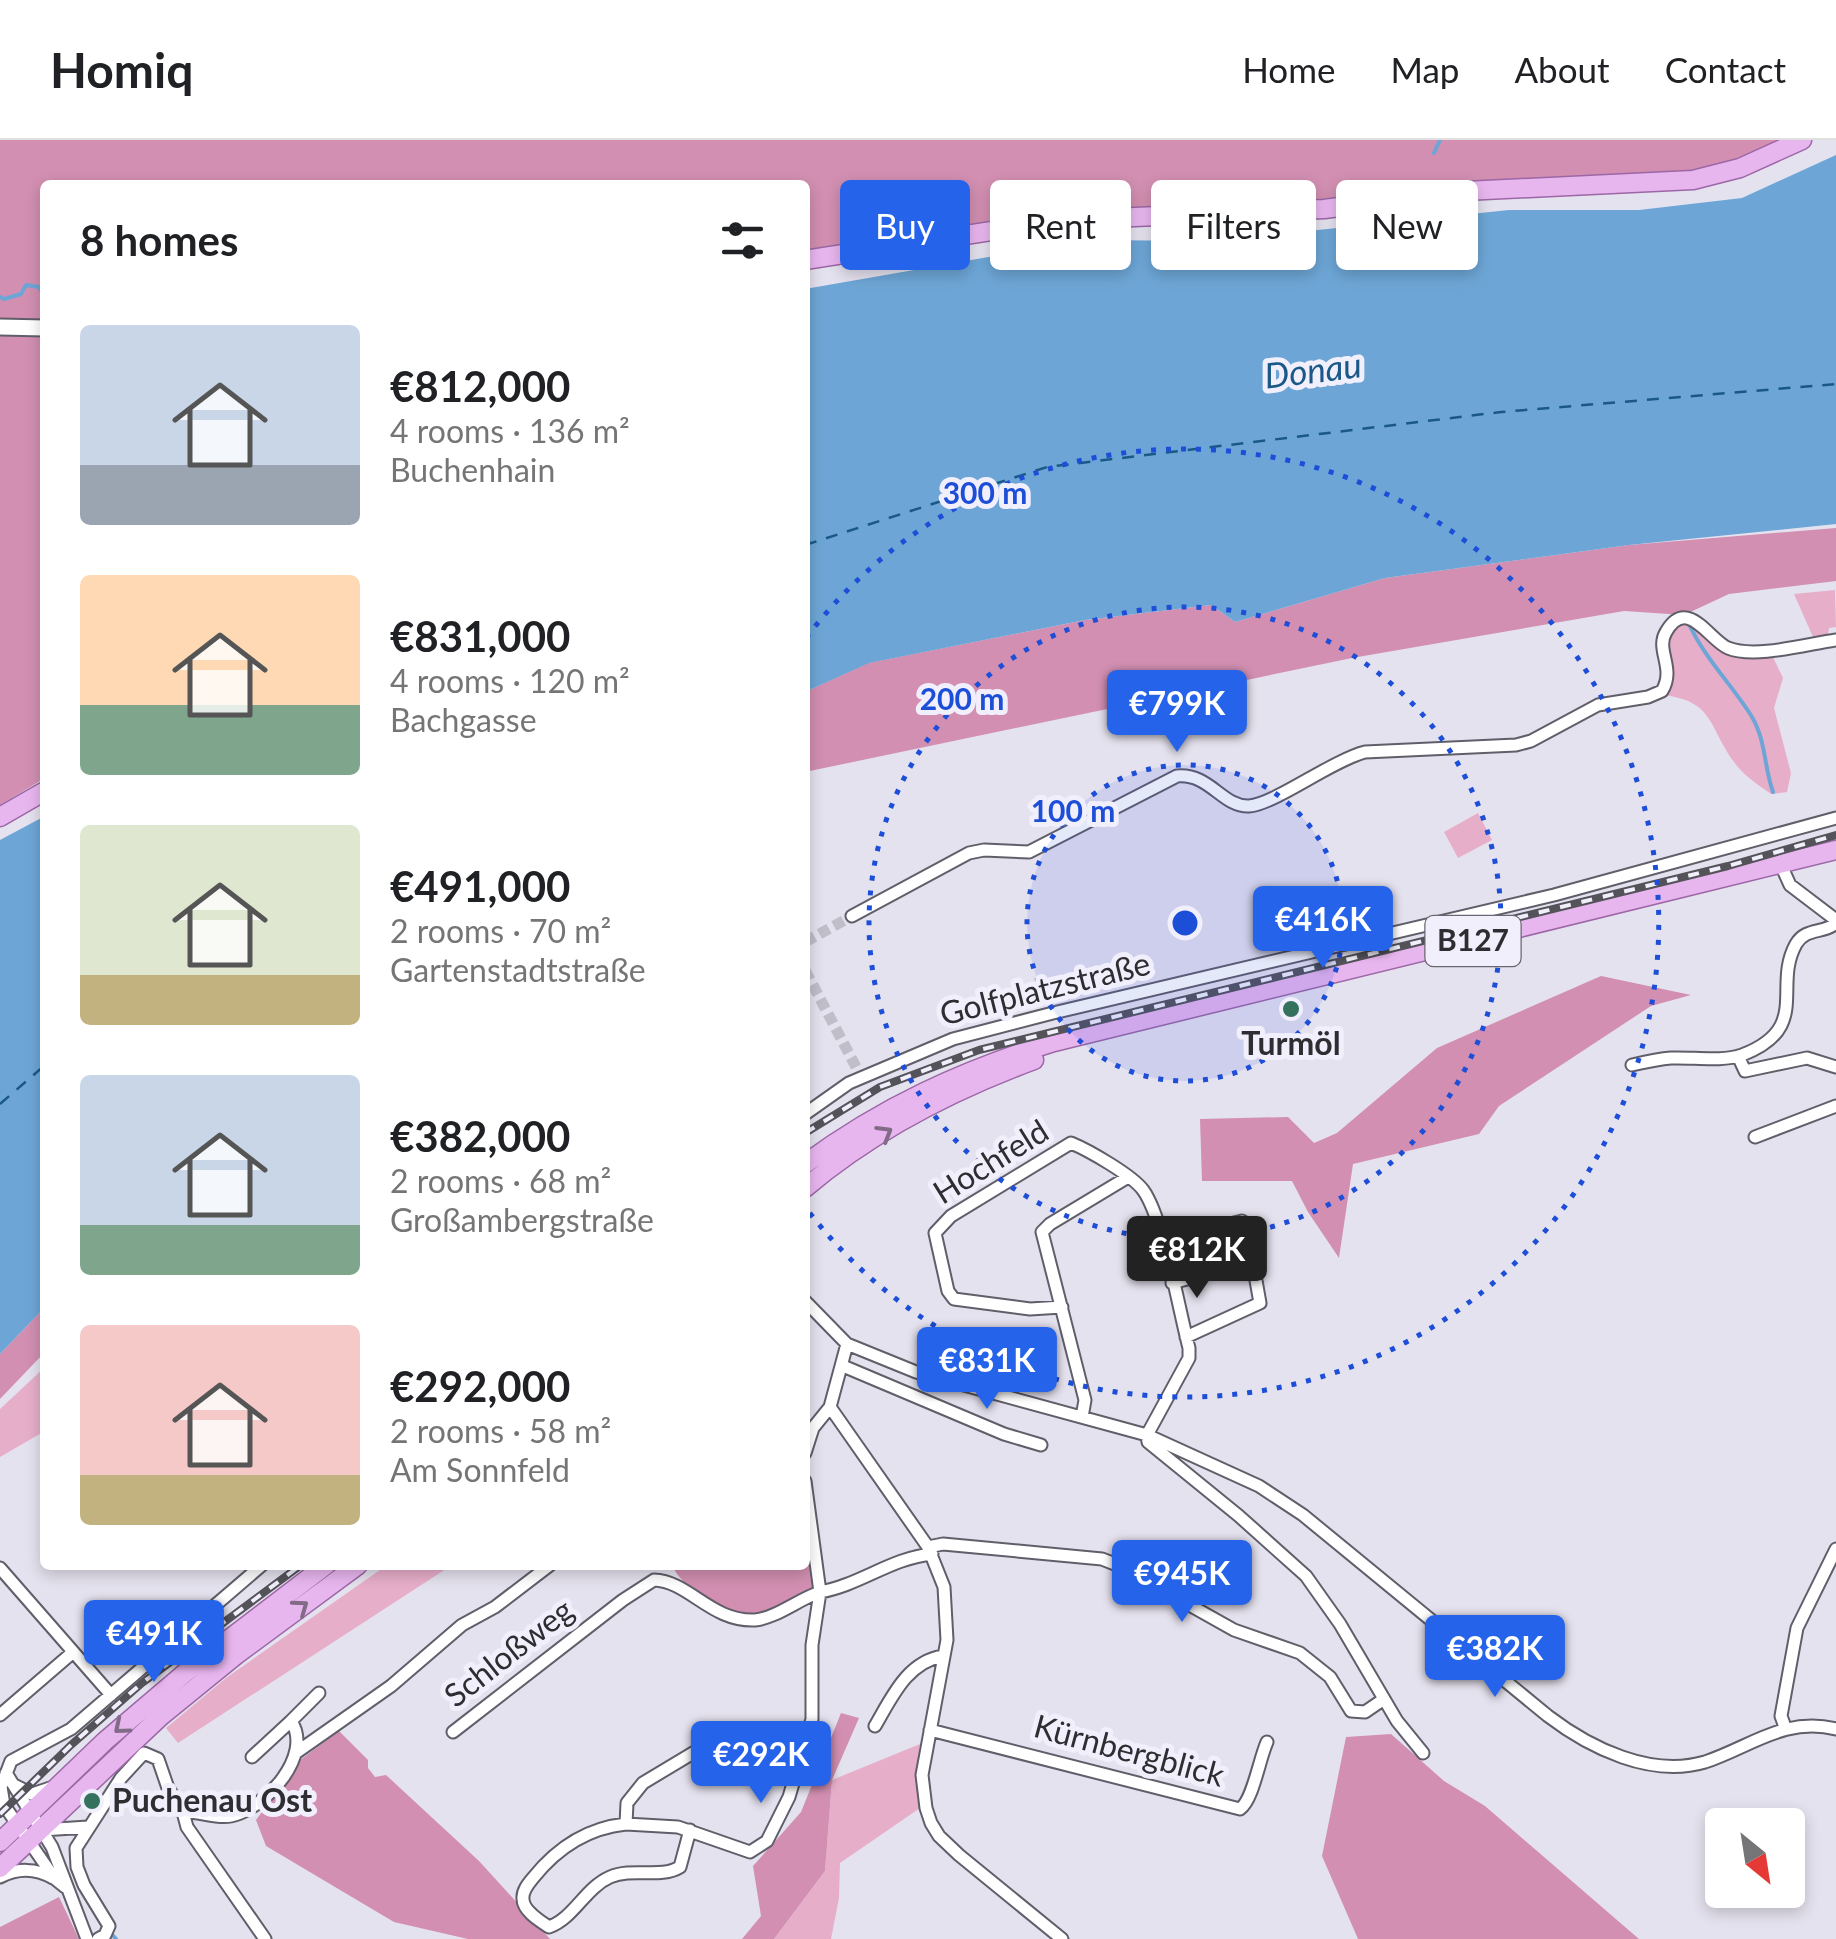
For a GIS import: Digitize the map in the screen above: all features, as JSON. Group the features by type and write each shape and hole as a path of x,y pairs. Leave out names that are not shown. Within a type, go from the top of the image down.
{"main road":[{"path":"810,259 1064,220 1324,209 1465,191 1693,180 1740,168 1802,140"},
{"path":"0,816 40,794"},
{"name":"B127","path":"810,1160 846,1134 964,1072 1054,1042 1836,850"},
{"name":"B127","path":"810,1184 857,1150 962,1089 1109,1030"},
{"path":"0,1842 59,1784 186,1672 319,1570"},
{"path":"0,1868 118,1755 223,1665 351,1570"}],"street":[{"path":"0,327 40,328"},
{"path":"852,916 969,853 1029,852 1177,776 1202,780 1233,802 1252,806 1346,756 1488,748 1530,741 1598,705 1662,691 1669,672 1664,636 1669,627 1684,619 1697,621 1722,645 1738,651 1836,640"},
{"name":"Golfplatzstraße","path":"810,1110 859,1072 973,1034 1554,895 1836,818"},
{"path":"1632,1065 1668,1058 1738,1056 1769,1038 1784,1021 1789,967 1798,941 1836,921 1790,884 1782,866"},
{"path":"1738,1056 1745,1070 1807,1058 1836,1067"},
{"path":"1755,1137 1836,1106"},
{"name":"Hochfeld","path":"1062,1308 954,1299 948,1292 935,1233 951,1216 1071,1143 1128,1177"},
{"path":"1082,1417 1085,1400 1042,1232 1128,1177 1149,1200 1189,1358 1147,1434 1152,1448 1240,1516 1306,1576 1423,1753"},
{"path":"1162,1242 1242,1221 1246,1224 1260,1303 1186,1336"},
{"path":"1172,1283 1255,1261"},
{"path":"810,1306 847,1344 916,1372 1147,1434 1259,1486 1302,1515 1548,1716 1606,1751 1663,1766 1688,1766 1784,1727 1836,1729"},
{"path":"810,1437 830,1407 847,1344"},
{"path":"843,1366 1004,1434 1041,1445"},
{"path":"830,1407 930,1551 946,1599 944,1656 922,1775 926,1808 939,1836 1062,1939"},
{"path":"690,1830 680,1867 671,1872 634,1871 610,1877 588,1892 559,1923 549,1927 524,1906 526,1886 552,1856 606,1826 658,1824 690,1830 750,1852 767,1841 789,1796 812,1719 812,1645 820,1592 810,1540"},
{"path":"820,1592 845,1588 892,1562 943,1544 1102,1560 1120,1566 1234,1630 1300,1654 1330,1677 1351,1710 1366,1712 1384,1699"},
{"path":"1784,1727 1781,1716 1797,1628 1836,1549"},
{"path":"0,1568 111,1696"},
{"path":"60,1883 64,1873 0,1794 3,1773 16,1756 61,1736 111,1696 256,1570"},
{"path":"183,1812 225,1817 254,1804 281,1778 297,1752 391,1686 462,1625 495,1608 544,1570"},
{"name":"Schloßweg","path":"453,1732 610,1609 654,1580 675,1586 710,1609 757,1620 820,1592"},
{"path":"0,1715 72,1653"},
{"path":"876,1726 908,1674 931,1659 944,1656"},
{"path":"252,1757 319,1694"},
{"path":"291,1720 298,1735 297,1752"},
{"name":"Kürnbergblick","path":"930,1730 1240,1809 1248,1802 1267,1742"},
{"path":"626,1824 628,1803 643,1783 718,1738"},
{"path":"104,1933 77,1867 76,1848 121,1778 144,1753 156,1756 188,1827 266,1939"},
{"path":"118,1755 121,1778"},
{"path":"3,1773 14,1785 32,1794 59,1784"},
{"path":"14,1785 24,1819"},
{"path":"36,1836 88,1828"},
{"path":"0,1877 31,1870 60,1883 87,1939"}],"shaded area":[{"path":"0,140 1790,140 1717,168 1679,174 1478,183 1336,180 1334,201 1316,202 1316,180 1151,180 1151,208 1131,209 1131,180 990,180 990,223 970,226 970,180 840,180 840,247 810,251 810,180 40,180 40,781 0,805"},
{"path":"1836,528 1836,581 1729,594 1684,615 1624,611 1352,658 810,771 810,690 868,663 1085,620 1211,605 1235,622 1385,578 1629,545"},
{"path":"1835,590 1836,627 1829,628 1828,635 1813,637 1794,594"},
{"path":"1690,624 1714,644 1772,655 1783,678 1774,708 1791,773 1787,792 1771,794 1751,780 1734,762 1701,709 1680,698 1663,695 1673,675 1669,635 1679,626"},
{"path":"1478,813 1492,840 1458,858 1444,832"},
{"path":"1601,976 1691,995 1651,1006 1499,1106 1479,1134 1353,1164 1339,1258 1292,1181 1202,1181 1200,1119 1288,1117 1314,1143 1337,1133 1437,1048"},
{"path":"40,1312 40,1357 0,1399 0,1354"},
{"path":"40,1372 40,1434 0,1457 0,1409"},
{"path":"810,1568 814,1589 764,1613 745,1614 708,1600 675,1570"},
{"path":"380,1570 444,1570 178,1743 166,1728 226,1678"},
{"path":"841,1713 859,1718 832,1780 825,1871 774,1939 742,1939 761,1916 753,1866 801,1812"},
{"path":"339,1731 368,1760 368,1768 375,1777 386,1775 479,1861 550,1939 468,1939 394,1922 266,1846 256,1820 300,1760"},
{"path":"1391,1734 1444,1781 1485,1806 1639,1939 1358,1939 1322,1856 1346,1737"},
{"path":"920,1744 916,1783 920,1808 840,1863 839,1898 831,1939 774,1939 825,1871 832,1780"},
{"path":"59,1897 79,1939 0,1939 0,1927"}],"water":[{"name":"Donau","path":"1836,155 1836,524 1629,545 1385,578 1235,622 1211,605 1085,620 869,663 810,690 810,288 914,270 970,270 970,260 990,257 990,270 1131,270 1131,240 1151,241 1151,270 1316,270 1316,230 1336,228 1336,270 1478,270 1478,213 1639,210 1742,198"},
{"path":"40,819 40,1312 0,1354 0,840"}],"waterway":[{"path":"1434,153 1440,140"},
{"path":"0,297 21,294 26,285 40,289"},
{"path":"1690,626 1757,726 1773,792"},
{"path":"109,1931 116,1939"}],"ferry route":[{"path":"810,543 1047,467 1501,412 1836,384"},
{"path":"0,1104 40,1069"}],"tunnel":[{"path":"810,939 852,916"},
{"path":"810,980 856,1067"}],"railway":[{"path":"810,1130 880,1087 979,1050 1728,866 1836,835"},
{"path":"0,1814 142,1683 294,1570"}],"place":[{"name":"Turmöl","path":"1291,1009"},
{"name":"Puchenau Ost","path":"92,1801"}]}
